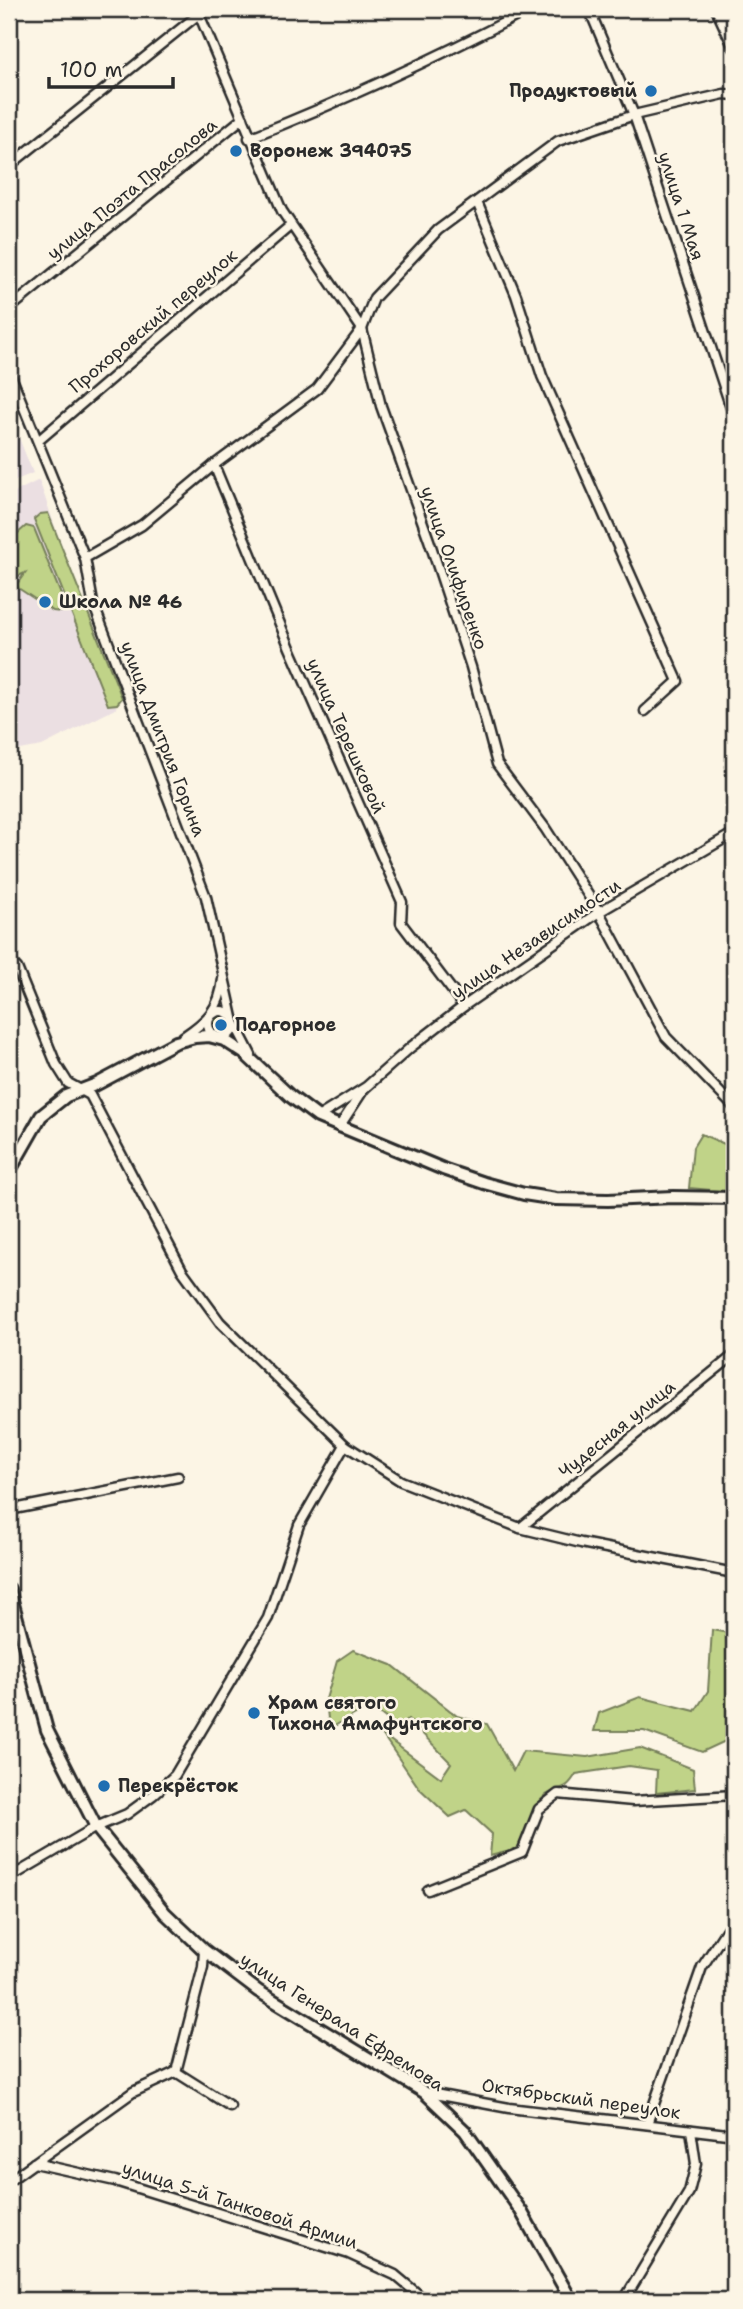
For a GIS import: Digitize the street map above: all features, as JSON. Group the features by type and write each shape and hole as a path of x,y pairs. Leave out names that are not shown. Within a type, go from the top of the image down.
{"street":[{"path":"249,138 456,48 530,9"},
{"name":"улица 1 Мая","path":"589,9 634,116 734,417"},
{"path":"734,10 718,12 734,48"},
{"path":"9,166 199,12"},
{"name":"улица Олифиренко","path":"199,12 249,138 290,226 362,328 381,406 471,667 497,764 545,828 599,912 666,1037 734,1107"},
{"path":"85,558 142,525 214,465 317,389 362,328 374,298 438,230 558,141 634,116 724,94 734,95"},
{"name":"улица Поэта Прасолова","path":"9,309 243,118"},
{"path":"477,202 516,295 542,376 678,681 645,711"},
{"name":"Прохоровский переулок","path":"37,441 290,226"},
{"name":"улица Дмитрия Горина","path":"9,371 85,558 93,603 206,897 234,1021 255,1063 290,1096 318,1117 443,1169 524,1194 556,1199 608,1200 734,1198"},
{"name":"улица Терешковой","path":"214,465 290,648 402,902 401,923 464,1006"},
{"name":"улица Независимости","path":"366,1087 411,1047 464,1006 599,912 734,833"},
{"path":"9,960 17,968 56,1064 68,1083 90,1095 182,1270 220,1322 345,1444 401,1481 520,1528 581,1544 734,1573"},
{"path":"223,972 219,996 208,1029 255,1063"},
{"path":"9,1172 41,1116 66,1096 176,1042 221,1011 229,1014 234,1021 230,1034 195,1037 176,1042"},
{"path":"318,1117 366,1087"},
{"path":"339,1126 366,1087"},
{"name":"Чудесная улица","path":"520,1528 734,1355"},
{"path":"9,1878 96,1827 127,1814 175,1775 268,1618 299,1525 345,1444"},
{"path":"9,1510 178,1477"},
{"name":"улица Генерала Ефремова","path":"9,1589 47,1730 96,1827 165,1913 204,1950 258,1991 424,2092 465,2131 521,2211 571,2300"},
{"path":"428,1890 522,1852 539,1809 558,1794 633,1801 734,1795"},
{"path":"647,2124 702,1967 734,1918"},
{"path":"176,2072 203,1967 204,1950"},
{"path":"176,2072 230,2106"},
{"path":"9,2180 133,2092 176,2072"},
{"name":"Октябрьский переулок","path":"424,2092 509,2108 734,2133"},
{"path":"624,2300 689,2192 696,2164 691,2130"},
{"name":"улица 5-й Танковой Армии","path":"34,2163 115,2181 349,2254 395,2275 425,2300"}],"shaded area":[{"path":"9,413 33,473 9,483"},
{"name":"Школа № 46","path":"39,480 117,708 42,746 9,752 9,495"}],"green space":[{"path":"48,513 122,698 117,704 108,705 34,519 40,514"},
{"path":"26,526 34,528 66,607 61,612 53,611 18,588 17,584 25,573 9,580 9,541"},
{"path":"221,1014 228,1017 231,1024 228,1031 221,1034 214,1031 211,1024 214,1017"},
{"path":"701,1134 734,1148 734,1192 689,1188 693,1147"},
{"path":"712,1630 734,1634 734,1737 702,1752 644,1731 594,1731 599,1713 640,1697 695,1711 708,1691"},
{"path":"353,1650 392,1665 457,1716 487,1724 513,1771 523,1751 587,1757 640,1748 693,1769 695,1789 656,1793 657,1770 629,1766 576,1774 565,1787 541,1799 518,1849 490,1856 492,1834 466,1810 450,1817 419,1788 382,1734 441,1778 451,1763 408,1719 396,1726 370,1706 329,1729 326,1699 337,1661"}],"place":[{"name":"Продуктовый","path":"651,91"},
{"name":"Воронеж 394075","path":"236,151"},
{"name":"Школа № 46","path":"45,602"},
{"name":"Подгорное","path":"221,1025"},
{"name":"Храм святого Тихона Амафунтского","path":"254,1713"},
{"name":"Перекрёсток","path":"104,1786"}]}
